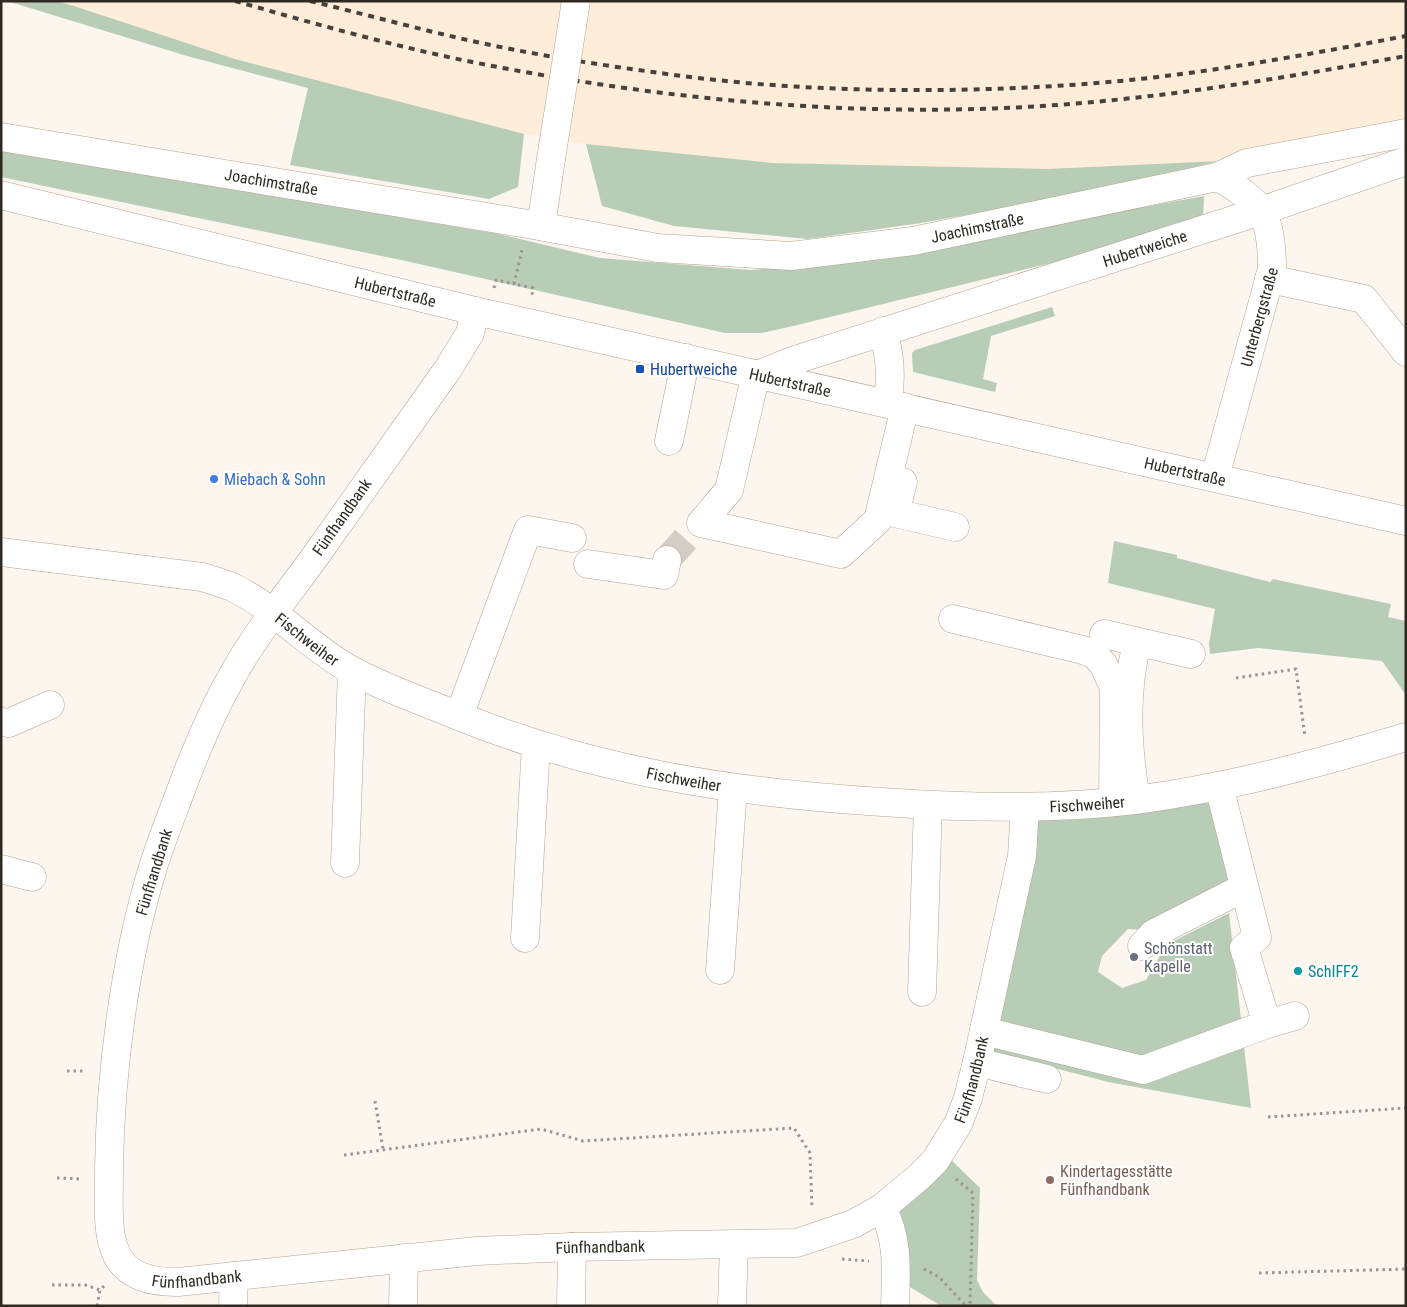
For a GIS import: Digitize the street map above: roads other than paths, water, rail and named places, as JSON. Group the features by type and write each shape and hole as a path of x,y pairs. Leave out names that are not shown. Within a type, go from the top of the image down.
{"street":[{"path":"532,235 551,159 576,1"},
{"name":"Joachimstraße","path":"1,137 532,235 658,248 791,256 913,241 1217,177 1247,164 1406,133"},
{"name":"Hubertweiche","path":"758,374 883,331 1261,211 1406,161"},
{"name":"Unterbergstraße","path":"1215,476 1272,269 1272,246 1261,211 1232,184 1217,177"},
{"name":"Hubertstraße","path":"1,195 475,311 1215,476 1406,521"},
{"path":"1269,279 1364,299 1406,352"},
{"name":"Fünfhandbank","path":"475,311 470,333 448,369 248,649 193,758 154,865 138,922 123,1009 109,1133 109,1229 113,1248 124,1266 139,1277 160,1282 477,1251 572,1247 797,1243 853,1224 882,1208 935,1161 958,1124 968,1098 977,1062 1022,856 1025,808"},
{"path":"883,331 888,348 890,378 904,406 895,514 955,527"},
{"path":"669,441 686,358"},
{"path":"758,374 729,490 696,528 841,554 878,520 904,406"},
{"path":"459,716 528,530 572,538"},
{"name":"Fischweiher","path":"1,552 202,577 230,586 256,601 311,644 352,671 459,716 536,745 622,769 733,788 829,799 928,805 1025,808 1124,801 1219,786 1312,765 1406,737"},
{"path":"588,564 664,575 667,560"},
{"path":"953,619 1094,654 1103,664 1114,687 1124,801"},
{"path":"1104,634 1191,654"},
{"path":"1124,801 1130,769 1128,691 1137,642"},
{"path":"344,863 352,671"},
{"path":"1,722 9,723 50,705"},
{"path":"525,938 536,745"},
{"path":"1219,786 1243,888 1257,937 1244,948 1268,1024"},
{"path":"720,970 733,788"},
{"path":"922,992 928,805"},
{"path":"1,869 32,877"},
{"path":"1142,946 1153,934 1243,888"},
{"path":"984,1031 1143,1070 1294,1016"},
{"path":"977,1062 1047,1079"},
{"path":"882,1208 890,1223 896,1250 895,1306"},
{"path":"732,1306 734,1245"},
{"path":"571,1306 572,1247"},
{"path":"403,1306 404,1258"},
{"path":"233,1306 234,1276"}],"tunnel":[{"path":"667,560 692,532"}],"railway":[{"path":"235,1 412,49 546,76 695,97 769,104 845,108 920,110 1070,104 1154,96 1322,71 1406,56"},
{"path":"310,1 472,41 585,62 704,79 756,84 861,89 967,90 1112,82 1238,66 1406,36"}],"place":[{"name":"Hubertweiche","path":"640,369"},
{"name":"Miebach & Sohn","path":"214,479"},
{"name":"Schönstatt Kapelle","path":"1134,957"},
{"name":"SchIFF2","path":"1298,971"},
{"name":"Kindertagesstätte Fünfhandbank","path":"1050,1180"}]}
